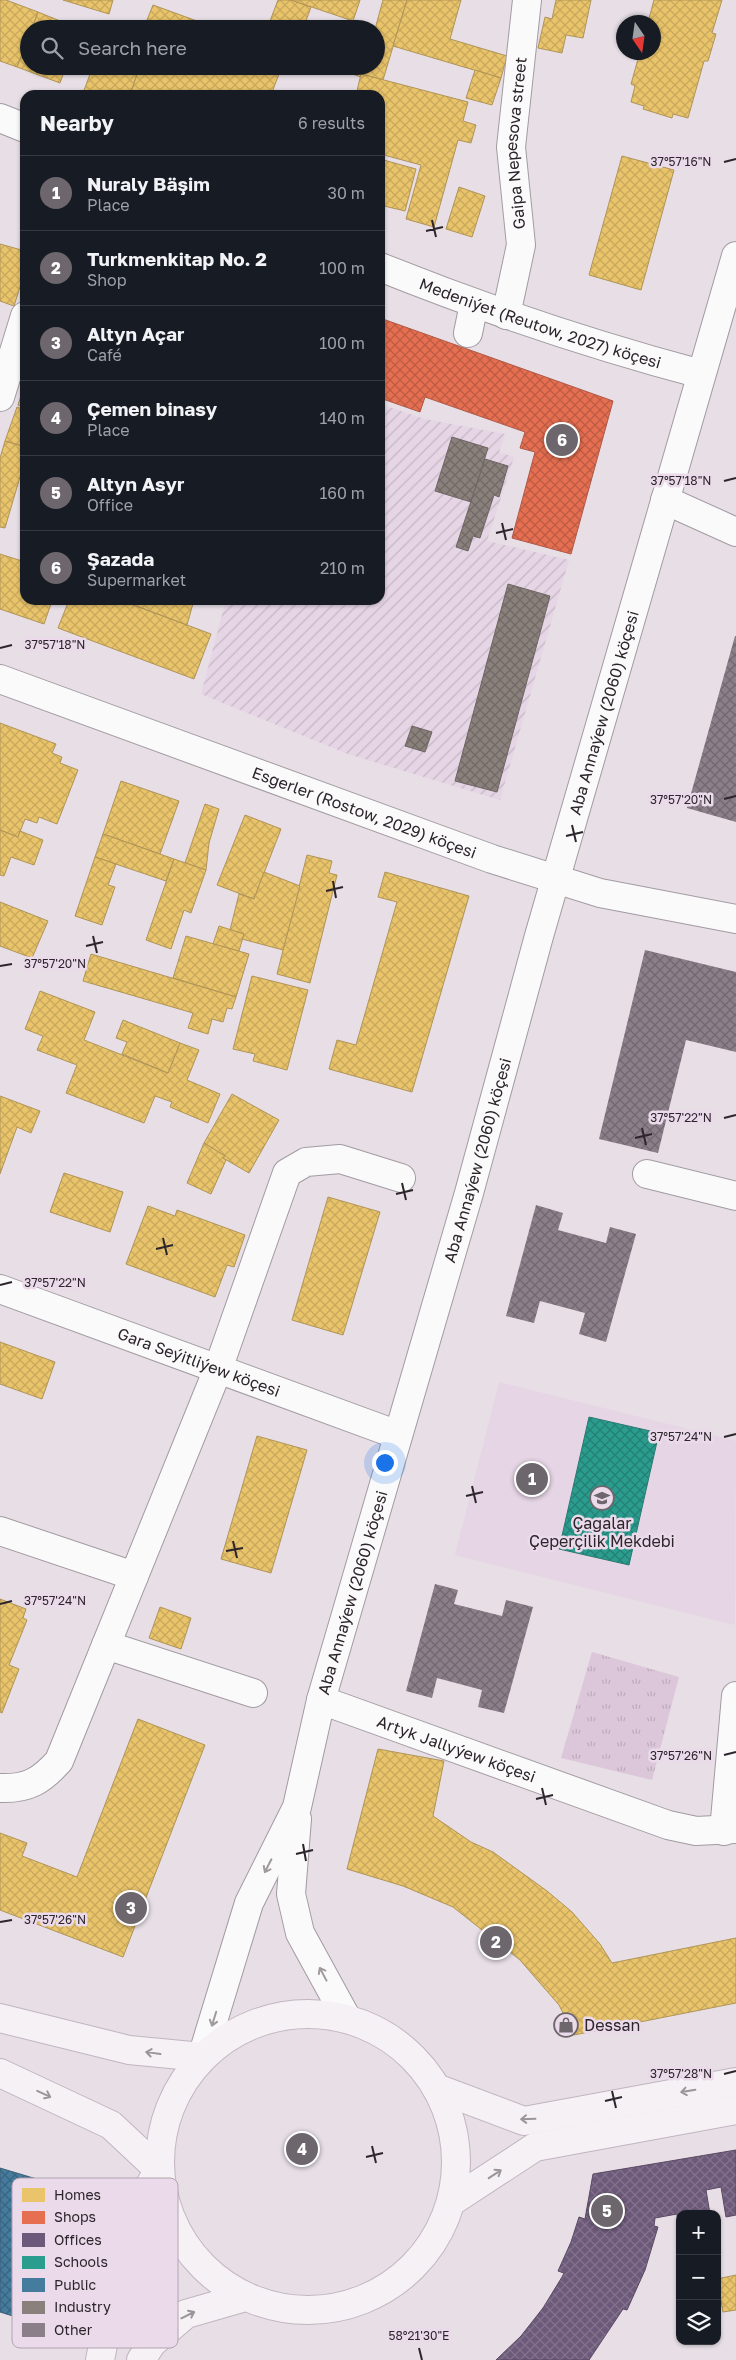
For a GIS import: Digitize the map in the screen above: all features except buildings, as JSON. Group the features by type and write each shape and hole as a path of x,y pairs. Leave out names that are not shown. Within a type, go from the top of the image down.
{"main road":[{"path":"160,2178 159,2170 161,2136 179,2087 202,2058 231,2034 266,2019 306,2013 346,2017 383,2033 415,2057 439,2089 452,2121 458,2154 454,2200 441,2231 414,2267 377,2294 334,2309 289,2309 245,2297 210,2274 183,2243 178,2232"},
{"path":"0,2018 129,2050 202,2058"},
{"path":"0,2073 111,2126 159,2170"},
{"path":"439,2089 524,2121 736,2082"},
{"path":"454,2200 535,2147 736,2110"},
{"path":"154,2178 159,2170"},
{"path":"178,2321 186,2314 245,2297"},
{"path":"141,2360 148,2348"}],"street":[{"name":"Gaipa Nepesova street","path":"506,314 521,245 511,147 527,0"},
{"path":"0,118 20,126"},
{"name":"Aba Annaýew (2060) köçesi","path":"202,2058 249,1903 298,1807 321,1700 469,1193 556,879 701,374 735,266"},
{"name":"Medeniýet (Reutow, 2027) köçesi","path":"385,269 474,304 633,356 701,374"},
{"path":"468,333 474,304"},
{"path":"0,397 20,332"},
{"path":"665,500 736,532"},
{"name":"Esgerler (Rostow, 2029) köçesi","path":"0,679 492,859 600,893 736,919"},
{"path":"0,1788 15,1788 43,1779 59,1761 218,1369 287,1173 306,1162 340,1160 401,1178"},
{"path":"647,1174 736,1196"},
{"name":"Gara Seýitliýew köçesi","path":"0,1289 398,1435"},
{"path":"0,1531 134,1576"},
{"path":"106,1645 253,1694"},
{"path":"730,1830 736,1696"},
{"name":"Artyk Jallyýew köçesi","path":"321,1700 668,1825 696,1831 730,1830"},
{"path":"298,1807 291,1894 300,1933 346,2017"}],"shaded area":[{"path":"385,406 425,419 505,434 499,452 514,457 487,541 569,560 500,800 348,754 201,694 225,605 385,605"},
{"name":"Çagalar Çeperçilik Mekdebi","path":"499,1382 736,1441 735,1625 455,1555"}],"green space":[{"path":"592,1652 679,1677 652,1780 561,1758"}],"place":[{"name":"Şazada","path":"562,440"},
{"name":"Nuraly Bäşim","path":"532,1479"},
{"name":"Çagalar Çeperçilik Mekdebi","path":"602,1498"},
{"name":"Altyn Açar","path":"131,1908"},
{"name":"Turkmenkitap No. 2","path":"496,1942"},
{"name":"Dessan","path":"566,2025"},
{"name":"Çemen binasy","path":"302,2149"},
{"name":"Altyn Asyr","path":"607,2211"}]}
